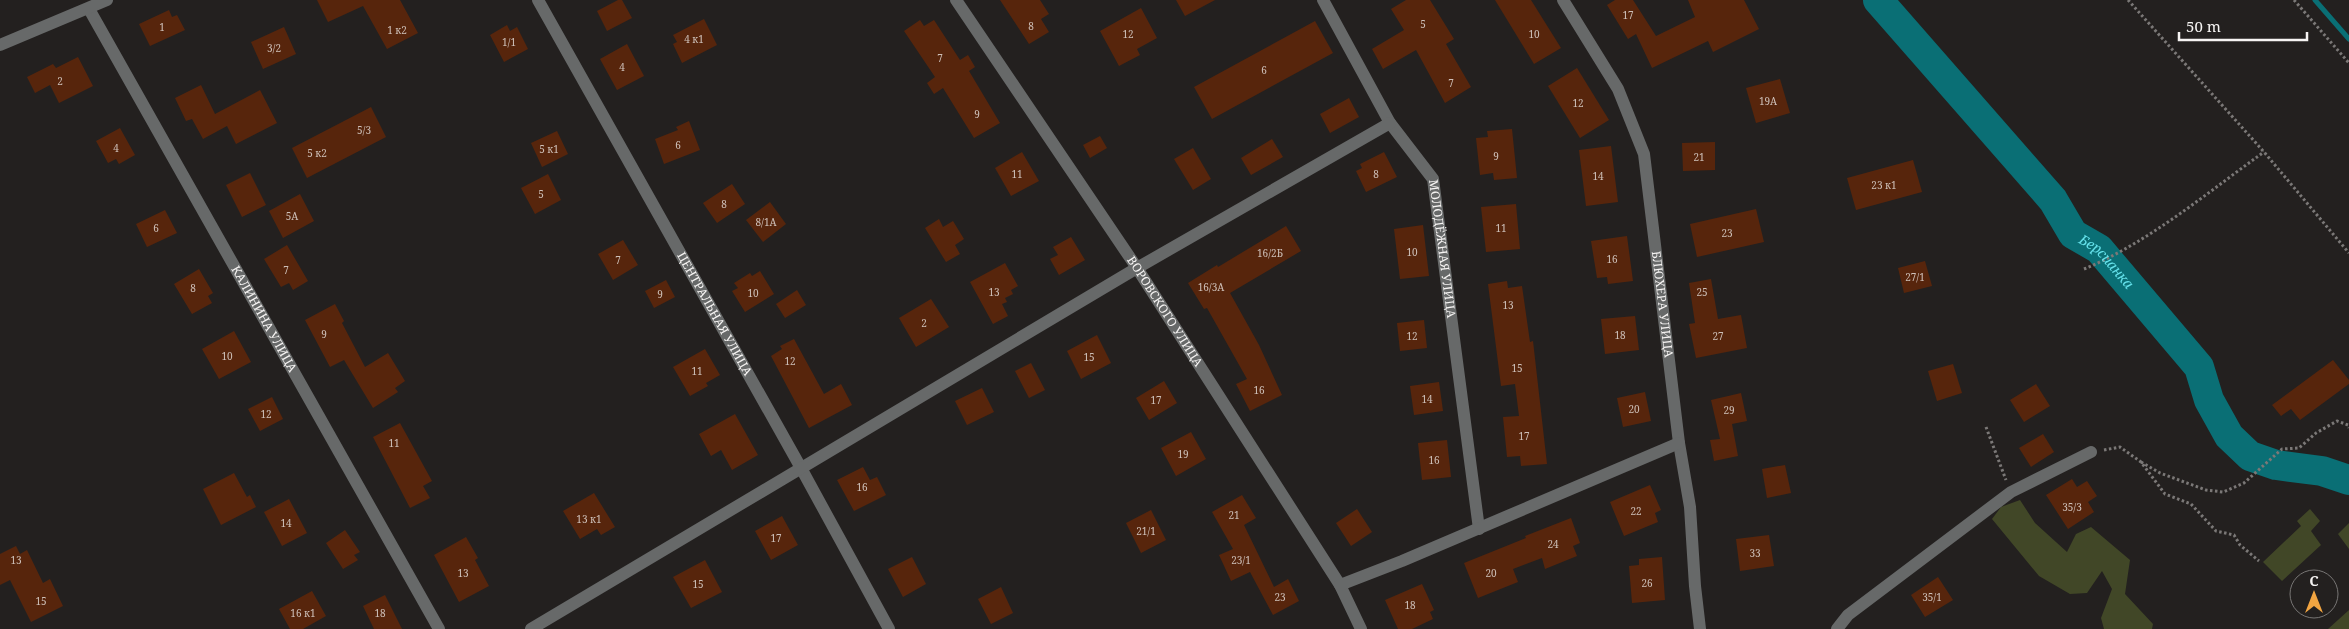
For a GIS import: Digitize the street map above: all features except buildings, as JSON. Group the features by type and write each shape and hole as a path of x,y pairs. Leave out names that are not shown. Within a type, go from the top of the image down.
{"street":[{"path":"0,45 107,0"},
{"name":"ЦЕНТРАЛЬНАЯ УЛИЦА","path":"538,0 801,468 889,629"},
{"name":"ВОРОВСКОГО УЛИЦА","path":"956,0 1137,268 1340,585 1361,629"},
{"name":"МОЛОДЁЖНАЯ УЛИЦА","path":"1323,0 1390,123 1433,179 1479,528"},
{"name":"БЛЮХЕРА УЛИЦА","path":"1563,0 1618,89 1644,154 1679,443 1690,508 1700,629"},
{"name":"КАЛИНИНА УЛИЦА","path":"89,9 439,629"},
{"path":"531,629 1137,268 1390,123"},
{"path":"1340,585 1679,443"},
{"path":"1837,629 1848,615 2011,492 2092,452"}],"path":[{"path":"2128,0 2264,152 2349,253"},
{"path":"2294,0 2349,63"},
{"path":"2084,270 2100,263 2172,218 2264,152"},
{"path":"2092,452 2120,447 2160,473 2206,490 2223,492 2244,483 2282,449 2299,448 2316,432 2337,421 2348,425 2349,428"},
{"path":"1986,427 2011,492"},
{"path":"2141,462 2165,494 2191,504 2216,530 2234,535 2240,545 2260,562"}],"green space":[{"path":"2020,500 2035,523 2067,552 2076,534 2091,527 2130,560 2125,594 2153,624 2152,629 2104,629 2101,618 2112,589 2102,571 2087,593 2070,594 2039,576 1992,519 2001,507"},
{"path":"2310,509 2320,521 2311,531 2321,545 2295,569 2289,569 2289,575 2282,581 2263,562 2301,526 2297,521"},
{"path":"2349,523 2349,549 2338,534"},
{"path":"2349,610 2349,629 2328,629"}],"waterway":[{"name":"Берсианка","path":"1878,0 2053,200 2073,234 2099,249 2199,367 2209,400 2229,436 2250,456 2276,465 2322,471 2349,480"},
{"path":"2315,0 2349,39"}]}
